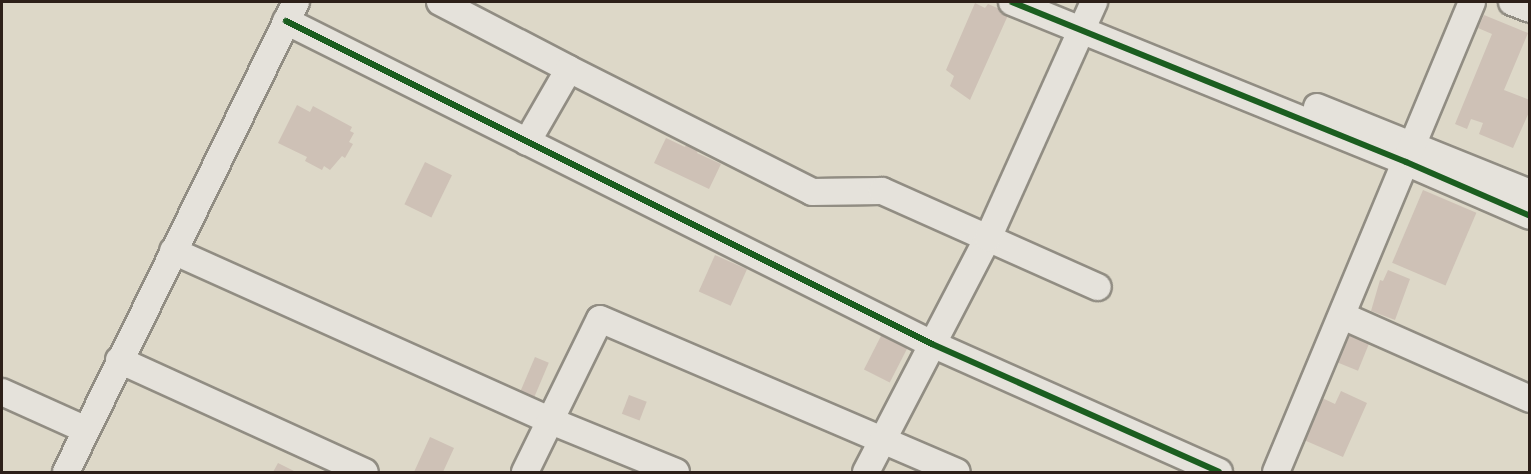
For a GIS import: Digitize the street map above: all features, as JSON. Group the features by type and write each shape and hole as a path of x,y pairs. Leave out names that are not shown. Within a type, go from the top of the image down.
{"street":[{"path":"440,2 812,192 882,191 1098,287"},
{"path":"1012,2 1087,16"},
{"path":"1053,2 1409,154 1530,216"},
{"path":"1276,472 1472,2"},
{"path":"1512,2 1530,9"},
{"path":"66,472 291,11 527,142 932,344 1219,472"},
{"path":"866,472 988,238 1087,16"},
{"path":"527,142 569,69"},
{"path":"1409,154 1530,193"},
{"path":"173,251 551,421 676,472"},
{"path":"1343,316 1530,399"},
{"path":"525,472 600,318 957,472"},
{"path":"119,360 328,465 365,472"},
{"path":"2,392 86,430"}],"building":[{"path":"975,3 985,8 988,4 1009,13 970,100 950,86 954,76 946,70"},
{"path":"1484,15 1528,33 1504,90 1530,100 1530,110 1513,148 1479,134 1483,123 1471,119 1467,129 1455,124 1492,34 1478,28"},
{"path":"297,105 310,112 313,106 352,127 350,131 354,133 349,142 353,144 345,158 342,156 330,170 324,166 322,170 305,161 307,157 278,143"},
{"path":"666,138 685,147 687,143 699,148 697,153 721,164 709,189 654,163"},
{"path":"425,162 452,175 431,217 404,204"},
{"path":"1423,190 1476,213 1446,285 1392,263"},
{"path":"715,255 747,269 731,306 699,292"},
{"path":"1388,270 1410,279 1395,320 1371,311 1380,280 1383,281"},
{"path":"883,332 909,345 890,383 864,369"},
{"path":"1347,334 1369,343 1358,371 1336,362"},
{"path":"535,357 549,363 532,402 518,397"},
{"path":"1341,391 1367,403 1343,457 1304,440 1320,397 1335,404"},
{"path":"629,395 647,402 640,420 622,414"},
{"path":"430,437 454,448 443,472 414,472"},
{"path":"278,463 296,472 273,472"}],"cycle path":[{"path":"1012,2 1406,162 1530,216"},
{"path":"286,21 932,344 1219,472"}]}
